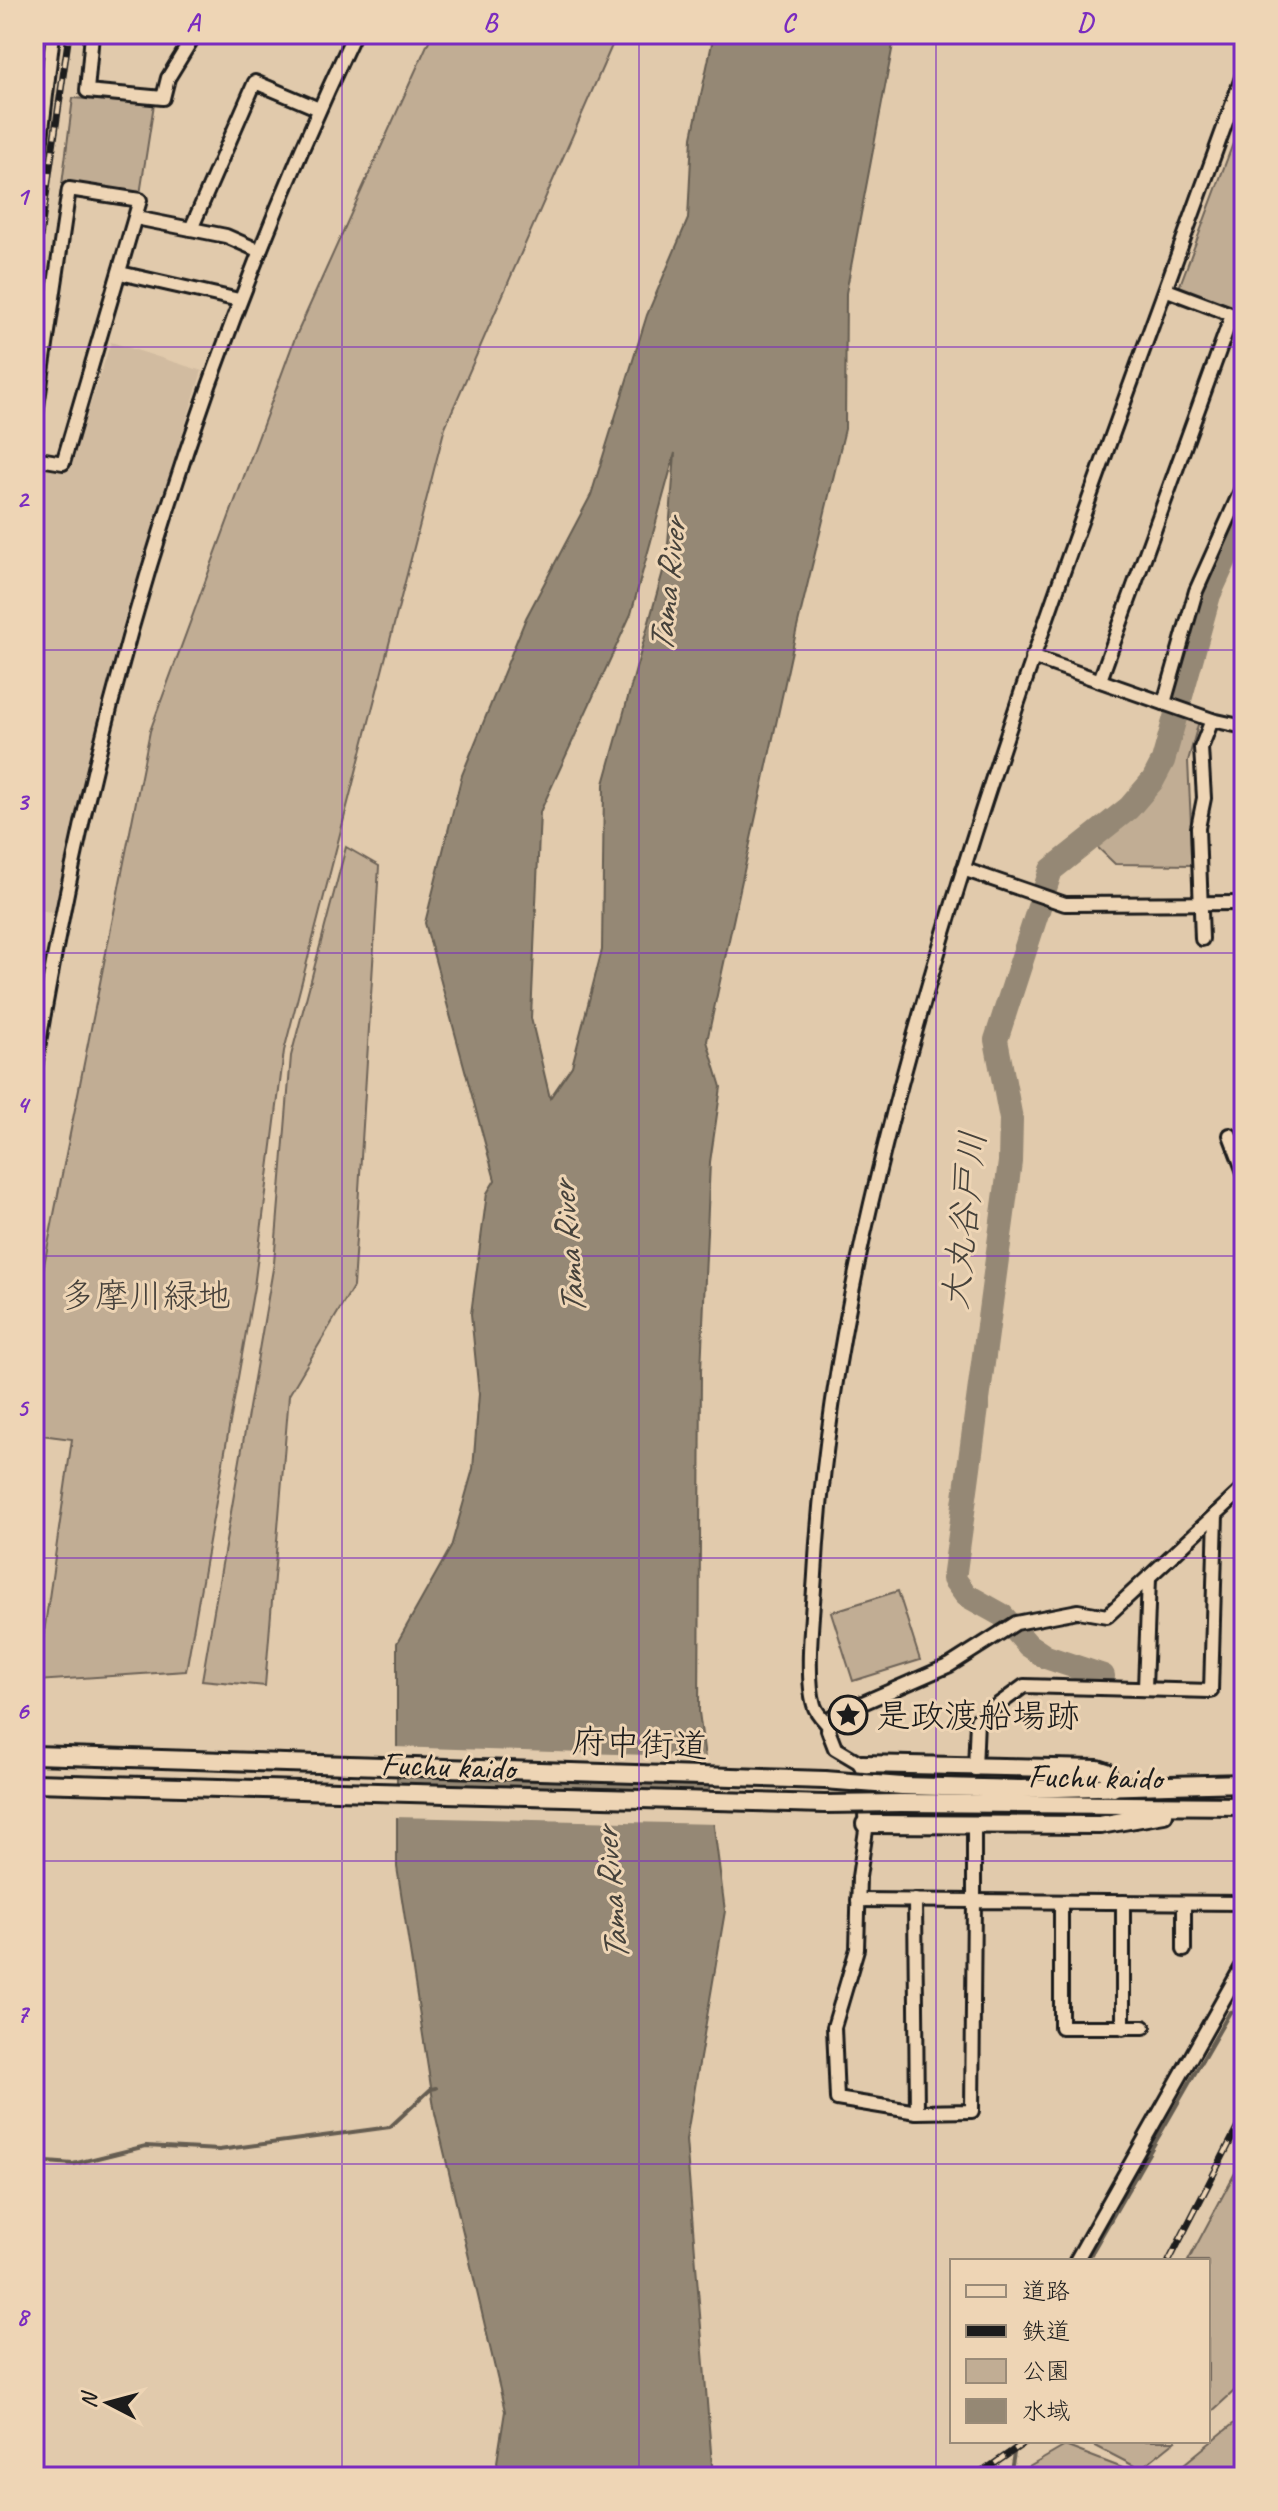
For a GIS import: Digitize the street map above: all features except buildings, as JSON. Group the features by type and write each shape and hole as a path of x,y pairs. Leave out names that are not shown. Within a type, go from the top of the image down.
{"main road":[{"name":"府中街道","path":"34,1755 788,1778 825,1780 902,1795 1244,1783"},
{"path":"862,1764 975,1769 1098,1769 1107,1772 1113,1788"},
{"name":"Fuchu kaido","path":"34,1783 788,1805 902,1795 1244,1806"},
{"path":"865,1824 1100,1825 1205,1807"}],"street":[{"path":"34,199 53,34"},
{"path":"92,34 87,91 163,98 168,78 195,34"},
{"path":"34,1073 36,1046 127,640 177,475 239,300 354,34"},
{"path":"974,1825 972,2111 917,2112 837,2099 834,2027 857,1949 865,1824 862,1764 835,1748 829,1726 814,1708 813,1617 818,1526 838,1359 896,1101 963,869 1097,470 1167,290 1244,72"},
{"path":"191,229 255,82 319,109"},
{"path":"34,427 69,189 140,200 63,463 34,458"},
{"path":"136,218 226,236 260,251"},
{"path":"120,273 239,300"},
{"path":"1100,680 1238,317 1167,290"},
{"path":"1166,704 1196,591 1244,484"},
{"path":"1032,657 1212,720 1244,727"},
{"path":"1202,939 1198,828 1204,798 1201,748 1212,720"},
{"path":"963,869 1065,904 1244,903"},
{"path":"1230,1135 1244,1172"},
{"path":"829,1726 836,1713 950,1665 1011,1626 1078,1611 1107,1616 1244,1488"},
{"path":"975,1769 977,1720 1024,1686 1211,1691 1216,1514"},
{"path":"1145,1688 1149,1578"},
{"path":"858,1900 1244,1903"},
{"path":"915,1900 917,2112"},
{"path":"1061,1902 1061,2027 1144,2027"},
{"path":"1123,1902 1123,2028"},
{"path":"1184,1903 1184,1950"},
{"path":"1077,2259 1244,1963"}],"shaded area":[{"path":"111,342 202,371 121,630 55,913 34,909 34,465 68,471"}],"green space":[{"name":"多摩川緑地","path":"432,34 617,34 445,427 284,1051 254,1287 186,1671 37,1681 72,1439 34,1434 34,1338 43,1270 150,731 295,338"},
{"path":"73,98 154,104 139,201 61,192"},
{"path":"1244,114 1244,310 1181,289 1180,285"},
{"path":"1180,717 1199,721 1188,761 1193,865 1115,864 1092,842 1124,817 1149,788 1167,756"},
{"path":"346,847 379,866 353,1287 289,1395 265,1686 202,1680 274,1263 291,1056"},
{"path":"898,1591 920,1660 853,1681 831,1612"},
{"path":"1244,2156 1244,2382 1210,2413 1210,2259 1189,2259"},
{"path":"1244,2415 1244,2477 1168,2477 1210,2443"},
{"path":"1090,2443 1172,2443 1140,2469"},
{"path":"1065,2446 1146,2477 1012,2477"}],"water":[{"name":"Tama River","path":"714,34 895,34 846,293 845,429 796,632 707,1041 721,1087 710,1162 701,1371 699,1712 725,1911 686,2140 713,2477 500,2477 497,2462 505,2411 435,2113 397,1867 397,1643 451,1547 473,1469 479,1394 471,1314 487,1193 495,1180 425,923 462,775 526,618 591,495 647,315 688,219 692,137","holes":["675,453 667,557 604,784 602,950 572,1066 550,1098 531,1018 540,812 631,614"]}],"pier":[{"path":"393,1747 709,1757 713,1786 393,1777"},
{"path":"393,1783 714,1794 718,1824 393,1817"}],"waterway":[{"name":"大丸谷戸川","path":"1103,1676 1046,1657 1028,1645 1002,1615 966,1595 954,1579 1010,1162 1011,1119 996,1040 1051,870 1129,808 1153,780 1163,761 1209,595 1244,518"},
{"path":"1088,2259 1230,2012 1244,2010"},
{"path":"34,2161 73,2164 146,2146 219,2150 390,2127 431,2089 436,2088"},
{"path":"1010,2477 1016,2443"}],"railway":[{"path":"34,280 69,34"},
{"path":"1170,2259 1244,2115"},
{"path":"975,2477 1024,2443"}],"place":[{"name":"是政渡船場跡","path":"848,1715"}]}
